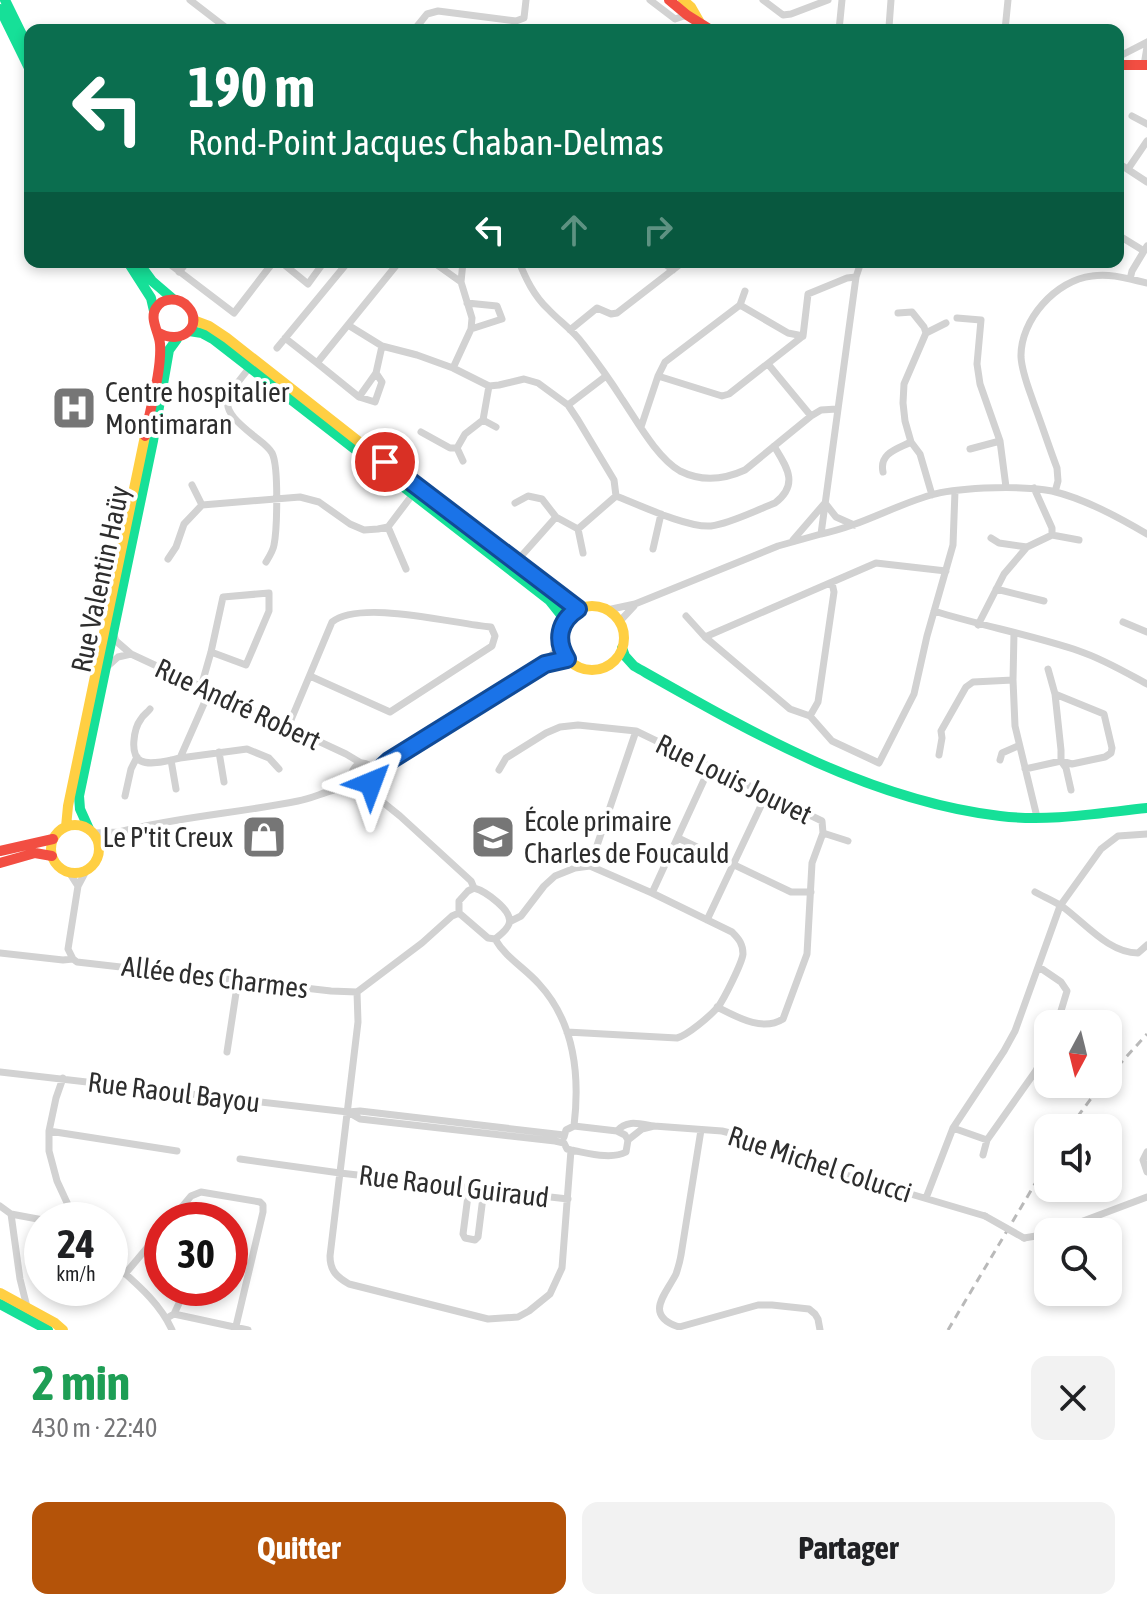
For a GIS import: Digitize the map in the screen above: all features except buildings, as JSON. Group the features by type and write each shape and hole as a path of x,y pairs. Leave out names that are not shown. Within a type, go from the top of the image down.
{"street":[{"path":"5,0 24,39"},
{"path":"190,0 221,24"},
{"path":"419,24 427,14 438,11 516,21 524,18 526,0"},
{"path":"650,0 675,19 687,15"},
{"path":"669,0 703,24"},
{"path":"683,0 699,21"},
{"path":"763,0 783,15 828,0"},
{"path":"840,24 842,0"},
{"path":"889,24 891,0"},
{"path":"1006,24 1008,0"},
{"path":"0,9 24,58"},
{"path":"1124,54 1147,44 1146,65 1124,65"},
{"path":"1132,116 1147,124"},
{"path":"1128,169 1147,141"},
{"path":"1124,167 1147,182"},
{"path":"1124,238 1145,249 1130,279"},
{"path":"132,268 151,298 157,332 177,339 189,331 193,320 189,307 180,300 164,301 154,311"},
{"path":"142,268 173,299"},
{"path":"174,268 234,313 269,268"},
{"path":"179,272 182,268"},
{"path":"286,268 321,294"},
{"path":"308,284 320,268"},
{"path":"277,348 343,268"},
{"path":"317,363 394,268"},
{"path":"447,268 461,282"},
{"path":"453,368 471,329 472,318 461,282 462,268"},
{"path":"522,268 535,294 580,340 656,448 680,471 711,479 734,475 745,470 811,416 821,410 837,409"},
{"path":"570,330 597,308 611,314 617,313 676,268"},
{"path":"821,534 859,268"},
{"path":"1055,492 1057,468 1024,376 1021,355 1025,335 1033,317 1047,299 1068,284 1091,276 1110,275 1147,283"},
{"path":"658,376 722,396 729,394 803,336 808,294 856,277"},
{"path":"641,427 665,362 740,305 745,291"},
{"path":"467,303 497,306 502,319 471,329"},
{"path":"740,305 788,333 803,336"},
{"path":"898,313 912,312 926,333"},
{"path":"957,318 981,320 977,364 980,384 1000,441 1006,487"},
{"path":"193,320 227,338 578,609"},
{"path":"932,495 920,454 911,442 905,421 904,384 926,333 946,323"},
{"path":"348,325 382,346 453,368 489,386 524,379 538,383 568,405 614,480 616,496"},
{"path":"189,331 213,339 250,367 549,600 565,620"},
{"name":"Rue Valentin Haüy","path":"66,827 150,415 160,358 157,332"},
{"path":"285,338 359,397 375,402 382,382 376,373"},
{"name":"Rue Valentin Haüy","path":"91,831 83,818 79,796 156,428 169,350 177,339"},
{"path":"359,397 376,373 382,346"},
{"path":"768,364 811,416"},
{"path":"250,367 231,390 227,402 234,421 273,454 276,499 274,546 266,562"},
{"path":"568,405 606,376"},
{"path":"457,448 465,434 483,420 489,386"},
{"path":"483,420 496,427"},
{"path":"421,432 450,448 457,448"},
{"path":"970,449 1000,441"},
{"path":"883,472 881,464 886,455 911,442"},
{"path":"616,496 661,514 703,526 715,525 775,503 783,497 789,480 788,469 774,446"},
{"path":"457,448 463,461"},
{"path":"192,485 202,505"},
{"path":"607,610 635,604 791,542 854,526 932,495 955,491 1006,487 1055,492 1112,514 1147,534"},
{"path":"1034,488 1052,528 1052,535"},
{"path":"686,616 705,637 790,709 810,716 832,741 879,763 914,694 953,545 955,491"},
{"path":"168,559 184,524 202,505 300,497 319,502 364,530 388,527 413,494"},
{"path":"515,503 528,496 542,499 556,517 578,529 583,553"},
{"path":"578,529 616,496"},
{"path":"825,503 836,517 854,526"},
{"path":"791,542 825,503"},
{"path":"653,549 661,514"},
{"path":"516,562 556,517"},
{"path":"388,527 406,569"},
{"path":"978,625 1004,574 1027,547 1052,535 1079,540"},
{"path":"991,538 999,543 1027,547"},
{"path":"705,637 876,563 946,571"},
{"path":"810,716 818,702 834,592 832,583"},
{"path":"996,589 1044,601"},
{"path":"180,758 206,689 211,652 223,597 269,593 269,611 246,665 211,652"},
{"path":"619,622 635,604"},
{"path":"622,648 606,667 589,670 567,659 559,636 565,620 578,609 588,606 607,610 619,622 623,631 622,648 634,666"},
{"path":"934,611 1082,652 1147,684"},
{"path":"288,727 332,622 340,615 371,612 412,614 491,627 495,636 492,646 390,712 310,676"},
{"path":"1123,622 1147,632"},
{"name":"Rue André Robert","path":"113,633 116,641 131,654 364,764"},
{"path":"1014,633 1015,726 1037,817"},
{"path":"545,664 560,644"},
{"name":"Rue André Robert","path":"107,668 118,657 131,654"},
{"path":"91,831 119,832 301,801 371,783 389,761 545,664 567,659"},
{"path":"613,662 634,666 785,749 864,782 951,808 1003,816 1037,817 1147,808"},
{"path":"1048,669 1055,694 1061,761 1066,768 1071,790"},
{"path":"939,755 941,731 966,687 973,682 1013,680"},
{"path":"1025,769 1061,761 1072,764 1111,753 1104,714 1055,694"},
{"path":"150,709 138,722 134,746 142,762 247,749 269,758 279,769"},
{"path":"499,770 506,758 560,727 578,725 636,731 590,866"},
{"name":"Rue Louis Jouvet","path":"636,731 822,821 823,833 812,863 807,954 783,1019 766,1026 717,1007"},
{"path":"1000,760 1002,753 1018,746"},
{"path":"219,752 224,782"},
{"name":"Rue André Robert","path":"346,754 352,773"},
{"path":"125,796 137,757"},
{"path":"171,760 176,789"},
{"path":"335,790 364,764 389,761"},
{"path":"364,764 372,768 376,790 382,800"},
{"path":"652,893 710,767"},
{"path":"352,773 361,786 382,800 471,881 474,888"},
{"path":"707,920 767,793"},
{"path":"73,959 68,949 78,886 86,871 97,861 100,846 91,831 82,825 66,827 53,839 52,856 60,868 69,872 86,871"},
{"path":"100,846 119,832"},
{"name":"Rue Louis Jouvet","path":"823,833 848,841"},
{"path":"926,1198 953,1128 1015,1031 1060,906 1101,849 1118,836 1147,834"},
{"path":"678,838 791,892 811,892"},
{"path":"0,851 53,839"},
{"path":"0,863 35,853 52,856"},
{"path":"495,939 511,921 521,916 555,876 590,866 732,932 740,941 742,961 717,1007 684,1036 567,1032"},
{"path":"69,872 78,886"},
{"path":"495,939 488,938 459,913 459,901 474,888 483,891 509,915 511,921"},
{"path":"1035,892 1127,953 1138,953 1147,945"},
{"path":"459,913 357,992 358,1022 330,1256 334,1273 349,1284 488,1319 518,1317 550,1294 562,1268 571,1150"},
{"path":"495,939 501,949 540,985 558,1009 567,1032 577,1079 574,1126 566,1130 564,1139 567,1149 622,1155 628,1148 628,1140 617,1131"},
{"name":"Allée des Charmes","path":"0,953 357,992"},
{"path":"1039,967 1061,982 1067,991 1061,1010"},
{"path":"227,1052 238,980"},
{"name":"Rue Raoul Bayou","path":"0,1072 348,1112 360,1119 564,1139"},
{"path":"983,1155 987,1140 1034,1073"},
{"path":"63,1078 49,1131 49,1151 66,1202"},
{"name":"Rue Michel Colucci","path":"574,1126 617,1131 629,1123 722,1131 738,1135 761,1150 985,1216 1024,1238 1034,1236"},
{"path":"628,1140 642,1129 654,1126"},
{"path":"953,1128 987,1140"},
{"path":"701,1130 681,1255 676,1273 660,1299 664,1318 679,1327 758,1305 772,1305 809,1309 818,1319 820,1330"},
{"path":"49,1131 177,1151"},
{"path":"1147,1152 1143,1160 1147,1172"},
{"name":"Rue Raoul Guiraud","path":"240,1159 568,1199"},
{"path":"469,1188 463,1234 469,1240 478,1237 484,1189"},
{"path":"186,1202 201,1192 263,1205 248,1277"},
{"path":"1091,1218 1147,1197"},
{"path":"0,1206 11,1214 24,1216"},
{"path":"11,1214 27,1307"},
{"path":"128,1270 144,1251"},
{"path":"128,1277 170,1316 248,1330"},
{"path":"2,1298 17,1288 20,1279"},
{"path":"2,1298 27,1307 63,1330"},
{"path":"2,1298 48,1330"},
{"path":"172,1330 170,1316 176,1306"},
{"path":"236,1326 241,1306"}],"railway":[{"path":"1122,1062 1147,1034"},
{"path":"1080,1114 1092,1098"},
{"path":"948,1330 1034,1186"}],"traffic: fast":[{"path":"5,0 24,39"},
{"path":"0,9 24,58"},
{"path":"132,268 151,298 154,311"},
{"path":"142,268 173,299"},
{"path":"189,331 213,339 549,600 565,620"},
{"path":"89,829 80,809 79,796 169,350 177,339"},
{"path":"622,648 634,666 721,715 810,759 903,795 951,808 1018,818 1147,808"},
{"path":"0,1304 48,1330"}],"traffic: slow":[{"path":"683,0 699,21"},
{"path":"193,320 227,338 578,609"},
{"path":"66,827 145,436"},
{"path":"592,606 615,615 624,638 615,661 592,670 569,661 560,638 569,615 592,606"},
{"path":"75,825 92,832 99,849 92,866 75,873 58,866 51,849 58,832 75,825"},
{"path":"0,1293 63,1330"}],"traffic: jam":[{"path":"669,0 701,24"},
{"path":"1124,65 1147,65"},
{"path":"145,436 160,354 154,312 159,304 167,300 180,301 188,307 193,321 188,332 175,337 157,332"},
{"path":"0,851 53,839"},
{"path":"0,863 35,853 52,856"}],"place":[{"name":"Centre hospitalier Montimaran","path":"74,408"},
{"name":"Le P'tit Creux","path":"264,837"},
{"name":"École primaire Charles de Foucauld","path":"493,837"}],"route":[{"path":"371,783 375,774 389,761 545,664 567,659 559,636 565,620 578,609 385,462"}]}
